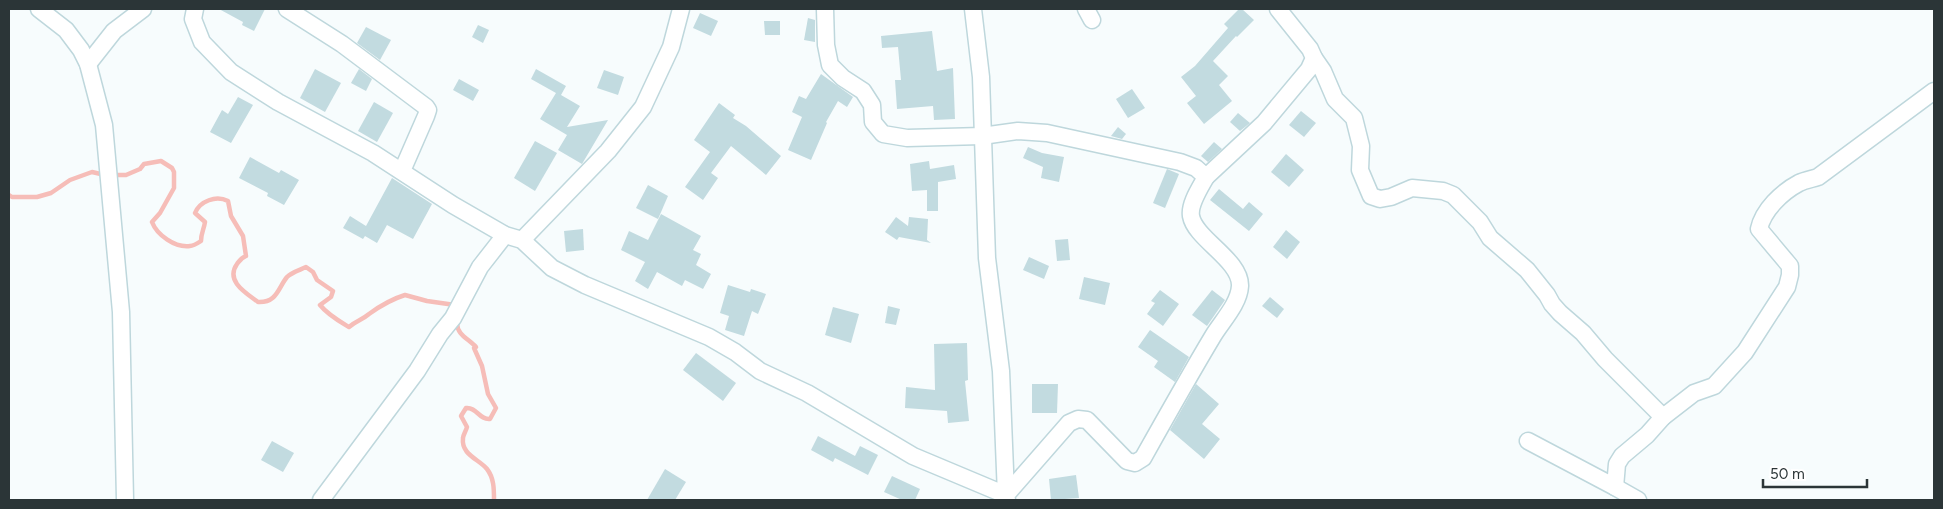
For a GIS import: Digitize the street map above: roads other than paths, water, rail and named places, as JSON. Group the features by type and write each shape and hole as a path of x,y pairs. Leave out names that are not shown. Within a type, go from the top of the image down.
{"street":[{"path":"88,64 114,31 143,9"},
{"path":"195,9 193,19 202,42 231,72 278,102 342,135 402,171 453,205 506,235 522,240 552,268 585,285 709,337 735,352 760,371 807,393 914,456 1007,498"},
{"path":"287,9 342,44 426,107 428,110 426,116 402,171"},
{"path":"522,240 608,151 643,107 671,47 681,9"},
{"path":"825,9 826,45 830,65 843,78 863,91 872,105 873,122 883,134 907,138 982,136 1018,131 1047,133 1180,162 1196,168 1206,177"},
{"path":"973,9 981,77 988,258 1001,371 1007,498"},
{"path":"1278,9 1310,49 1323,71 1335,99 1354,118 1361,146 1360,170 1371,196 1380,199 1412,188 1443,190 1453,194 1480,222 1490,238 1527,270 1560,313 1583,333 1605,359 1663,417"},
{"path":"44,10 66,30 88,64 104,125 120,312 125,500"},
{"path":"1007,498 1069,423 1078,419 1087,420 1127,461 1135,463 1143,458 1213,335 1239,296 1240,284 1236,270 1195,225 1191,216 1193,203 1206,177 1264,124 1309,69 1314,58"},
{"path":"1615,487 1617,464 1622,456 1647,435 1663,417 1694,393 1714,386 1745,352 1787,287 1790,266 1759,229 1761,219 1768,210 1780,197 1800,182 1818,177 1934,91"},
{"path":"321,500 417,371 440,334 454,318 480,267 506,235"},
{"path":"1528,441 1638,500"}],"waterway":[{"path":"9,195 12,197 37,197 51,193 70,180 92,172 105,175 126,175 140,169 144,164 161,161 172,168 174,172 174,188 160,213 152,222 154,227 162,236 173,243 193,246 201,241 205,222 195,213 197,209 209,200 223,199 228,201 231,216 243,236 246,256 242,258 234,270 235,281 238,286 258,302 269,300 276,294 287,277 306,267 313,272 317,280 333,291 331,297 320,305 330,315 349,327 382,306 405,295 427,301 455,305"},
{"path":"457,323 461,334 476,347 474,348 482,366 488,394 496,408 490,419 483,418 470,408 466,408 461,416 467,427 463,444 468,453 484,465 489,472 493,484 494,500"}]}
